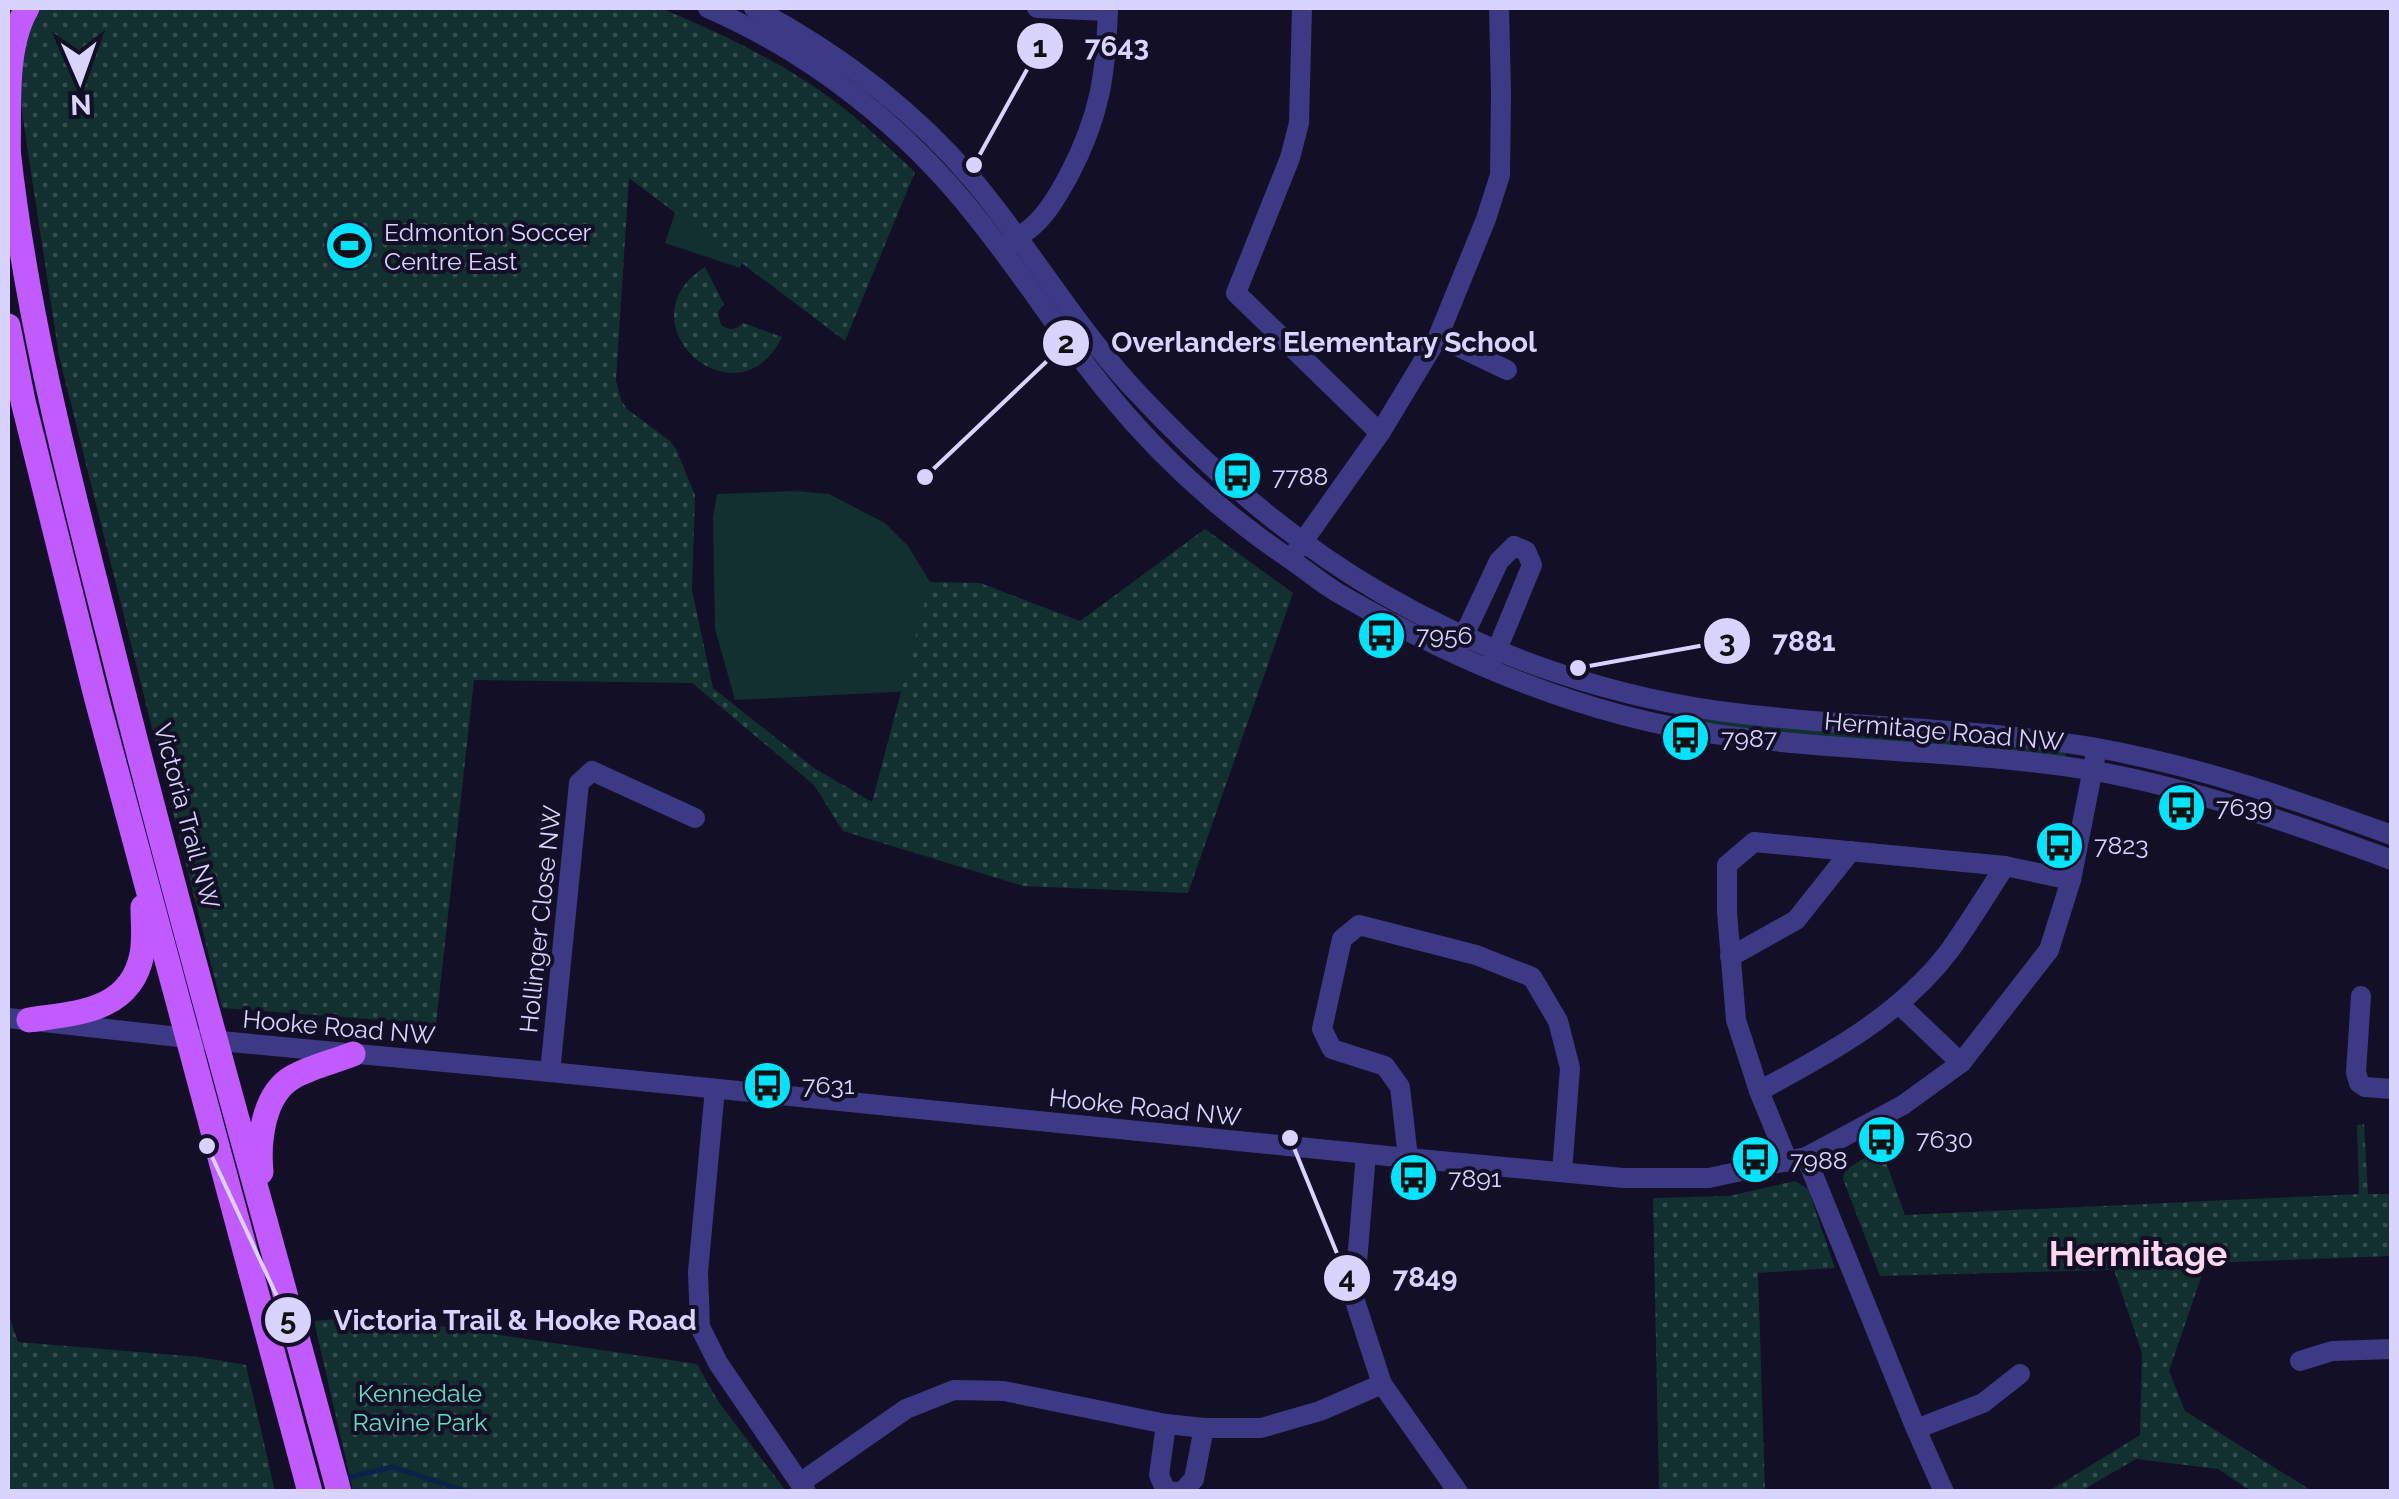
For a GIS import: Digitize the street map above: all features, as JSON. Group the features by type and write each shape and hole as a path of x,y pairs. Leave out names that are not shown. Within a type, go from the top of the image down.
{"main road":[{"path":"8,158 13,44 27,8"},
{"name":"Victoria Trail NW","path":"8,149 49,396 123,690 339,1492"},
{"path":"8,326 96,696 310,1492"},
{"path":"23,401 49,396"},
{"path":"18,1019 88,1012 126,988 143,953 143,872"},
{"path":"269,1231 260,1162 262,1132 275,1094 293,1077 353,1054"}],"street":[{"name":"Hermitage Road NW","path":"708,8 783,46 873,110 928,161 976,216 1009,244"},
{"name":"Hermitage Road NW","path":"754,8 817,43 861,74 946,150 974,182 1068,342 1142,432 1214,502 1270,547 1296,551 1379,592 1460,644 1578,704 1712,734 2092,771 2210,798 2392,860"},
{"path":"1009,244 1046,212 1083,149 1098,107 1106,57 1108,9 1037,8"},
{"path":"1302,8 1299,123 1290,158 1236,294 1380,433"},
{"path":"1296,551 1380,433 1438,337 1486,219 1500,176 1499,8"},
{"path":"1438,337 1507,370"},
{"path":"1460,644 1499,561 1514,546 1526,551 1532,565 1493,660"},
{"name":"Hermitage Road NW","path":"1493,660 1706,709 2097,748 2240,782 2392,836"},
{"name":"Hooke Road NW","path":"18,1019 1408,1158 1623,1178 1709,1178 1797,1159 1903,1105 1961,1064 2048,950 2072,880 2097,748"},
{"name":"Hollinger Close NW","path":"550,1072 579,782 592,771 695,818"},
{"path":"1944,1492 1797,1159 1759,1091 1736,1020 1727,865 1754,842 2005,866 2072,880"},
{"path":"1730,956 1796,920 1851,851"},
{"path":"1759,1091 1829,1054 1899,1004 1948,952 2005,866"},
{"path":"1408,1158 1400,1086 1385,1066 1332,1049 1322,1028 1342,939 1359,925 1476,955 1532,978 1558,1021 1570,1068 1562,1172"},
{"path":"2361,996 2357,1078 2365,1087 2392,1089"},
{"path":"1899,1004 1961,1064"},
{"path":"714,1090 698,1272 700,1327 718,1363 803,1487 906,1409 954,1390 1004,1391 1166,1424 1261,1428 1320,1411 1382,1384"},
{"path":"1366,1154 1354,1298 1382,1384 1458,1492"},
{"path":"2300,1360 2332,1352 2392,1350"},
{"path":"1916,1430 1983,1403 2020,1374"},
{"path":"1166,1424 1159,1475 1166,1491 1179,1492 1194,1479 1204,1428"}],"green space":[{"path":"40,8 660,8 759,54 851,114 915,172 845,341 629,178 616,380 627,409 676,449 695,495 692,590 713,688 814,768 872,802 930,582 980,583 1080,621 1205,529 1293,593 1188,893 1023,886 843,831 814,785 692,683 474,680 436,1024 222,1008 59,356 20,99 24,35"},
{"path":"703,128 778,152 740,268 665,243"},
{"path":"705,267 724,304 718,312 721,325 732,329 743,323 782,337 762,363 739,373 715,370 694,357 679,338 674,314 681,290"},
{"path":"717,494 829,494 885,523 908,546 930,582 939,616 914,691 735,700 715,629 713,517"},
{"path":"1696,715 2054,749 2066,754 2065,760 1813,737 1694,721"},
{"path":"2364,1124 2368,1194 2391,1194 2391,1256 2206,1263 2169,1371 2185,1411 2312,1491 2251,1491 2218,1469 2136,1459 2081,1491 2049,1491 2140,1435 2142,1353 2114,1270 1880,1276 1843,1179 1845,1170 1881,1148 1905,1215 2359,1194 2357,1125"},
{"path":"1795,1181 1808,1189 1835,1268 1758,1273 1765,1491 1659,1491 1653,1198 1729,1196"},
{"path":"8,1313 18,1342 199,1357 246,1365 275,1491 8,1491"},
{"name":"Kennedale Ravine Park","path":"371,1316 697,1364 718,1401 786,1491 353,1491 314,1321"}],"waterway":[{"path":"341,1479 393,1467 468,1492"},
{"path":"287,1492 302,1488"}],"place":[{"name":"7643","path":"974,165"},
{"name":"Edmonton Soccer Centre East","path":"349,246"},
{"name":"7788","path":"1237,476"},
{"name":"Overlanders Elementary School","path":"925,477"},
{"name":"7956","path":"1381,635"},
{"name":"7881","path":"1578,668"},
{"name":"7987","path":"1686,738"},
{"name":"7639","path":"2181,807"},
{"name":"7823","path":"2059,845"},
{"name":"7631","path":"767,1085"},
{"name":"7849","path":"1290,1138"},
{"name":"7630","path":"1881,1139"},
{"name":"Victoria Trail & Hooke Road","path":"207,1146"},
{"name":"7988","path":"1755,1160"},
{"name":"7891","path":"1413,1178"}],"district":[{"name":"Hermitage","path":"2138,1253"}]}
